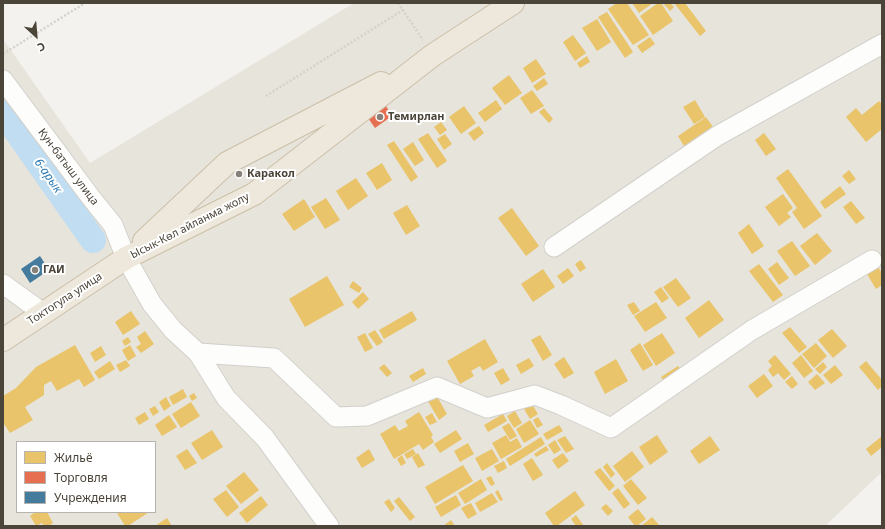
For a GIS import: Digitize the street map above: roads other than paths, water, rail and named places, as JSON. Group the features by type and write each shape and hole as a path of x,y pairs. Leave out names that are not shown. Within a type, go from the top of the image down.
{"highway":[{"name":"Ысык-Көл айланма жолу","path":"126,258 254,194 434,55 513,3"},
{"name":"Ысык-Көл айланма жолу","path":"126,258 227,163 434,55"},
{"name":"Токтогула улица","path":"6,336 126,258"}],"street":[{"path":"554,247 717,136 882,44"},
{"name":"Кун-батыш улица","path":"3,80 113,225 126,258 152,304 173,330 198,353 226,398 265,438 329,526"},
{"path":"198,353 274,358 336,417 367,416 437,387 487,408 535,396 562,405 611,428 752,330 872,260"},
{"path":"3,284 43,313"}],"waterway":[{"name":"6-арык","path":"3,112 93,240"}],"place":[{"name":"Темирлан","path":"380,117"},
{"name":"Каракол","path":"239,174"},
{"name":"ГАИ","path":"35,270"}]}
